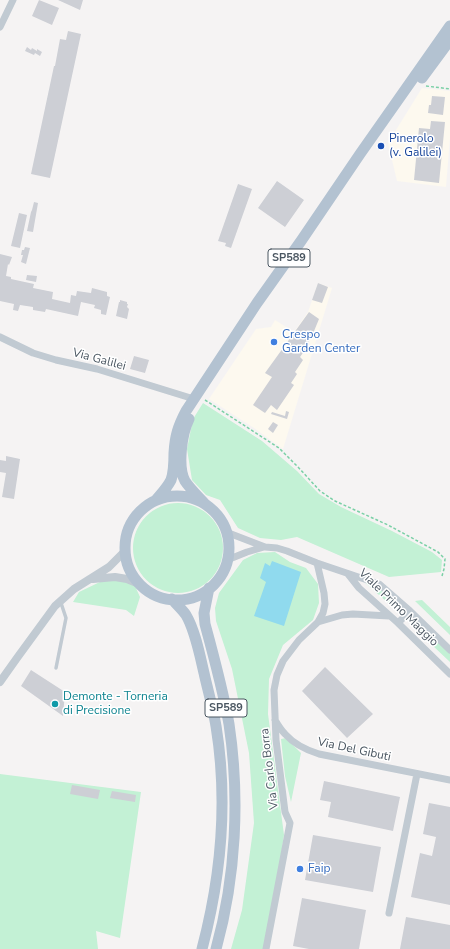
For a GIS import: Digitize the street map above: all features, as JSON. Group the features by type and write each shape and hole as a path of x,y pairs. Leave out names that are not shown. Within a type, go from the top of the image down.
{"main road":[{"name":"SP589","path":"450,26 257,303 198,398 186,425 182,445 181,460 184,479 206,505 215,512 221,521 226,532 229,546 227,560 221,576 209,588 198,595 185,599 160,597 139,584 132,574 127,563 125,551 126,535 132,521 142,509 156,500 171,480 176,432 181,421 198,398 265,304 417,85 450,40"},
{"name":"SP589","path":"156,500 183,496 206,505"},
{"name":"SP589","path":"209,588 204,613 205,624 223,691 229,724 235,791 235,831 232,867 216,949"},
{"name":"SP589","path":"172,599 186,616 191,626 209,692 216,727 220,760 222,791 218,866 211,909 202,949"}],"street":[{"path":"0,27 13,0"},
{"name":"Via Galilei","path":"0,337 33,353 56,360 97,369 198,398"},
{"path":"226,532 264,547"},
{"path":"227,560 264,547"},
{"name":"Viale Primo Maggio","path":"264,547 287,551 379,584 450,650"},
{"path":"0,682 55,606 74,589 109,567 125,551"},
{"name":"Via Carlo Borra","path":"266,949 290,823 285,812 276,740 274,690 277,675 283,661 300,640 318,622 323,613 325,604 324,593 318,563"},
{"name":"Viale Primo Maggio","path":"348,574 359,588 398,623 450,674"},
{"path":"92,579 115,577 127,579 139,584"},
{"path":"398,623 410,612"},
{"path":"318,622 354,614 389,616"},
{"name":"Via Del Gibuti","path":"275,720 285,734 308,751 450,780"},
{"path":"390,913 417,774"}],"lane":[{"path":"56,668 66,618 60,602"}],"path":[{"path":"417,85 450,89"},
{"path":"198,398 279,448 320,491 438,552 445,559 442,576"}],"shaded area":[{"path":"422,88 450,91 450,138 446,187 397,181 388,143"},
{"path":"318,283 332,288 283,449 209,399 256,329 271,327 275,320 294,332 308,312"}],"green space":[{"path":"203,403 262,441 297,471 319,494 341,507 432,552 442,560 441,572 389,577 297,537 281,540 260,538 238,528 220,500 206,495 192,480 187,449 193,419"},
{"path":"178,503 195,507 210,516 219,531 223,548 219,565 210,580 195,589 178,593 161,589 146,580 137,565 133,548 137,531 146,516 161,507"},
{"path":"275,552 290,562 306,568 318,584 319,603 313,620 283,645 269,679 268,714 284,835 278,876 263,949 231,949 242,910 254,823 249,753 232,669 216,621 215,608 219,593 243,560 257,553"},
{"path":"121,580 135,586 140,597 134,616 126,610 73,602 79,592 102,581"},
{"path":"362,580 377,587 400,604 398,610 395,609"},
{"path":"422,600 450,627 450,635 415,601"},
{"path":"416,623 420,623 450,653 450,662 414,628"},
{"path":"286,738 301,753 291,802 285,776 281,739"},
{"path":"0,774 141,792 120,938 96,931 98,949 0,949"}],"water":[{"path":"272,561 301,572 284,626 254,616 266,582 260,578 265,563 270,566"}],"building":[{"path":"39,0 59,8 52,25 32,16"},
{"path":"58,0 83,0 80,10"},
{"path":"68,31 81,34 50,178 31,174 60,39 66,40"},
{"path":"27,47 31,50 32,48 42,52 40,56 35,53 34,55 25,51"},
{"path":"432,96 445,97 443,115 428,113"},
{"path":"431,121 445,122 439,183 414,180 419,128 430,129"},
{"path":"277,181 304,200 285,227 258,208"},
{"path":"238,184 252,189 231,248 225,246 226,243 218,241"},
{"path":"34,202 38,203 33,232 27,231"},
{"path":"19,213 27,215 20,248 11,246"},
{"path":"25,247 30,248 26,264 21,262 23,255 21,255 22,250 24,250"},
{"path":"0,254 12,257 9,265 8,264 6,276 11,277 11,279 34,284 33,288 53,292 52,299 70,303 71,295 76,296 77,291 91,293 92,288 107,292 107,296 110,297 106,315 101,314 101,310 94,308 95,305 81,302 78,316 46,309 45,312 33,310 33,307 20,305 18,311 13,310 14,304 0,301"},
{"path":"27,275 37,276 36,282 26,280"},
{"path":"318,283 328,287 322,303 312,300"},
{"path":"120,300 127,302 128,304 127,307 129,309 127,319 116,316"},
{"path":"309,312 319,319 308,343 309,344 300,357 303,360 295,372 297,374 291,383 294,385 277,410 271,405 265,413 253,405 272,377 265,373"},
{"path":"134,356 149,360 145,373 130,369"},
{"path":"286,411 289,412 287,419 271,414 272,412 285,416"},
{"path":"273,422 278,425 273,433 268,429"},
{"path":"6,456 20,459 14,499 2,497 6,473 0,472 0,460 6,461"},
{"path":"325,667 373,714 347,738 302,691"},
{"name":"Demonte - Torneria di Precisione","path":"31,670 65,692 63,716 21,686"},
{"path":"324,781 400,797 393,831 328,817 331,802 320,800"},
{"path":"72,785 100,790 98,799 70,794"},
{"path":"112,791 136,795 135,802 110,798"},
{"path":"429,803 450,807 450,905 411,897 420,853 432,856 436,837 423,834"},
{"path":"313,835 381,847 373,892 305,880"},
{"path":"302,898 366,910 359,949 309,949 293,946"},
{"path":"406,917 450,925 450,949 400,949"}],"place":[{"name":"Pinerolo (v. Galilei)","path":"381,146"},
{"name":"Crespo Garden Center","path":"274,342"},
{"name":"Demonte - Torneria di Precisione","path":"55,704"},
{"name":"Faip","path":"300,869"}]}
